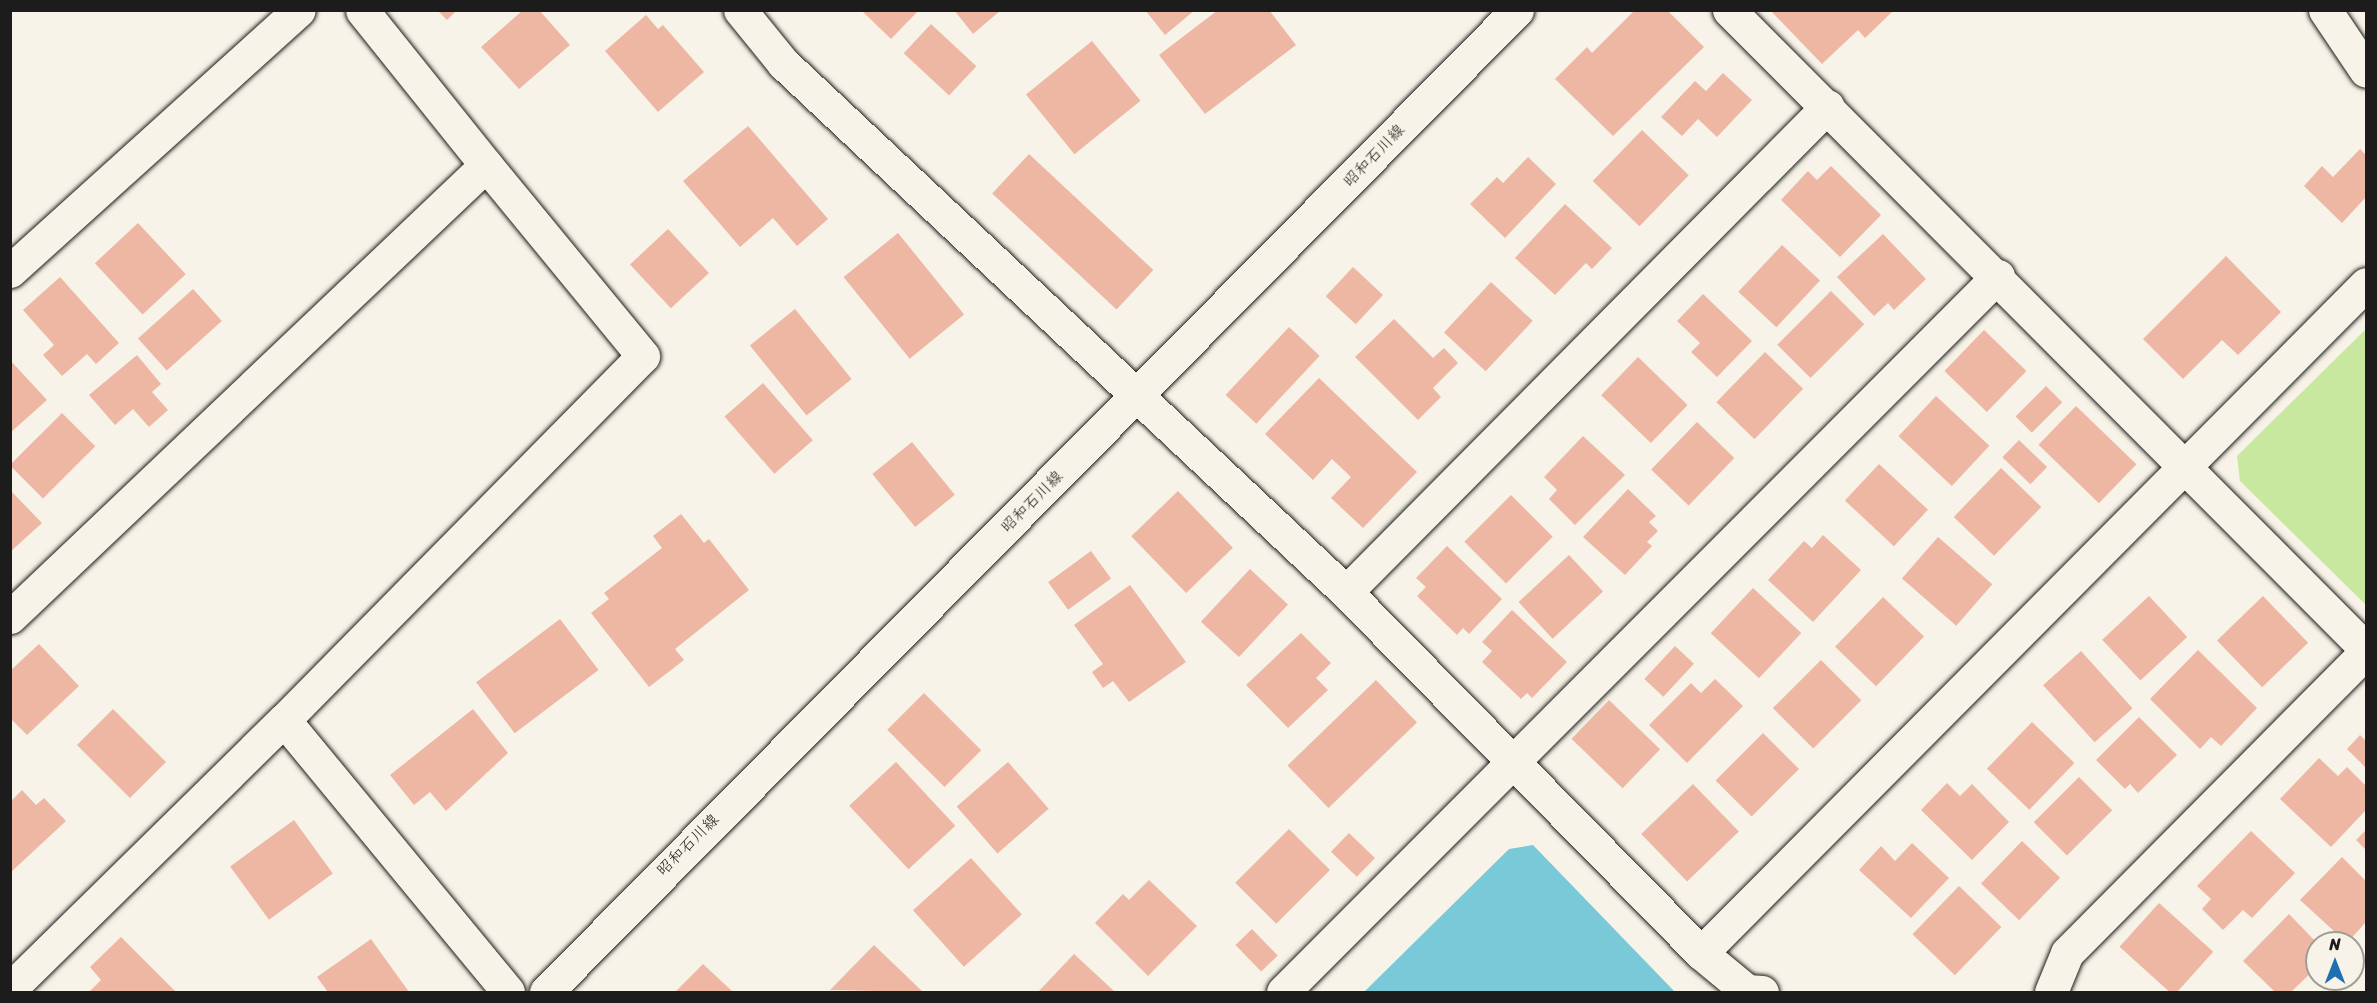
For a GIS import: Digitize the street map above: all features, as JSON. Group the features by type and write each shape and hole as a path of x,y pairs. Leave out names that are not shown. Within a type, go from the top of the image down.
{"street":[{"path":"10,271 299,10"},
{"path":"16,971 284,720 643,356 362,10"},
{"name":"昭和石川線","path":"546,993 1517,10"},
{"path":"1729,10 1998,276 2367,650 2067,952 2050,993"},
{"path":"2325,10 2367,70"},
{"path":"756,16 792,71 1346,592 1511,764 1701,952 1747,991 1762,993"},
{"path":"1346,592 1828,106"},
{"path":"10,617 486,165"},
{"path":"1283,993 1998,276"},
{"path":"1701,952 2367,284"},
{"path":"284,720 508,993"}],"green space":[{"path":"2366,329 2366,605 2240,481 2237,456"}],"water":[{"path":"1533,845 1675,992 1364,992 1509,849"}],"building":[{"path":"437,10 457,10 447,20"},
{"path":"523,10 539,10 570,45 519,89 481,47"},
{"path":"861,10 919,10 891,39"},
{"path":"954,10 1001,10 973,34"},
{"path":"1145,10 1195,10 1165,35"},
{"path":"1218,10 1269,10 1296,45 1205,114 1159,55"},
{"path":"1635,10 1667,10 1704,47 1613,136 1555,79 1587,47 1592,53"},
{"path":"1770,10 1894,10 1865,38 1858,30 1822,64"},
{"path":"646,15 658,29 663,25 704,72 658,112 605,51"},
{"path":"931,24 976,66 949,96 904,53"},
{"path":"1092,41 1140,101 1074,154 1026,94"},
{"path":"1723,73 1752,100 1717,137 1698,119 1682,136 1661,117 1695,81 1706,91"},
{"path":"748,126 828,219 797,246 773,218 740,247 683,181"},
{"path":"1642,130 1689,175 1639,226 1593,181"},
{"path":"2360,149 2366,155 2366,197 2342,223 2304,186 2322,166 2333,177"},
{"path":"1029,154 1153,270 1117,309 992,193"},
{"path":"1528,157 1556,184 1505,238 1470,204 1497,177 1503,183"},
{"path":"1831,166 1881,215 1840,257 1781,200 1808,171 1817,180"},
{"path":"1565,204 1612,248 1592,269 1586,263 1555,295 1515,258"},
{"path":"138,223 186,274 143,314 95,263"},
{"path":"668,229 709,273 671,308 630,264"},
{"path":"898,233 964,315 910,359 844,277"},
{"path":"1883,234 1926,279 1894,310 1888,303 1874,316 1837,277"},
{"path":"1782,245 1820,280 1776,327 1738,292"},
{"path":"2226,256 2281,312 2238,355 2222,340 2183,379 2143,339"},
{"path":"1353,267 1383,295 1356,324 1326,296"},
{"path":"60,277 119,343 96,364 87,354 62,376 43,355 54,345 23,310"},
{"path":"1491,282 1533,321 1486,371 1444,332"},
{"path":"193,289 222,321 167,370 138,339"},
{"path":"1831,291 1864,324 1810,378 1777,345"},
{"path":"1703,294 1752,341 1717,377 1691,352 1700,343 1677,321"},
{"path":"795,309 852,379 807,415 750,346"},
{"path":"1394,319 1433,358 1444,348 1458,363 1433,388 1441,397 1418,420 1355,357"},
{"path":"1289,327 1320,356 1256,424 1226,395"},
{"path":"1984,330 2026,371 1987,412 1944,371"},
{"path":"1765,352 1803,389 1754,439 1716,402"},
{"path":"137,355 161,384 152,392 168,410 149,427 133,409 115,425 89,395"},
{"path":"1638,357 1688,405 1651,443 1601,395"},
{"path":"10,360 47,400 10,433"},
{"path":"1319,378 1417,472 1363,528 1331,498 1351,477 1332,459 1313,480 1265,434"},
{"path":"763,383 813,440 774,474 725,416"},
{"path":"2046,386 2062,402 2032,433 2016,416"},
{"path":"1936,396 1989,446 1952,486 1898,436"},
{"path":"2076,406 2136,464 2099,503 2038,445"},
{"path":"62,413 95,446 43,499 10,465"},
{"path":"1697,422 1734,458 1689,506 1651,469"},
{"path":"1583,436 1625,475 1575,525 1549,499 1557,490 1544,477"},
{"path":"2019,440 2047,467 2030,484 2002,457"},
{"path":"912,442 955,495 915,527 872,474"},
{"path":"1879,464 1928,510 1894,546 1845,501"},
{"path":"2001,468 2041,507 1994,556 1954,517"},
{"path":"1628,489 1656,516 1649,522 1658,531 1647,542 1652,546 1625,575 1583,537"},
{"path":"10,490 42,523 10,552"},
{"path":"1178,491 1233,548 1186,593 1131,536"},
{"path":"1511,495 1553,537 1506,583 1464,542"},
{"path":"681,514 704,543 709,539 749,590 675,649 684,660 649,687 591,613 609,599 604,593 662,548 653,536"},
{"path":"1823,535 1861,570 1813,622 1768,580 1804,541 1812,548"},
{"path":"1938,537 1992,584 1956,626 1902,579"},
{"path":"1447,546 1502,599 1469,634 1463,628 1457,635 1417,596 1426,587 1416,578"},
{"path":"1091,551 1111,579 1068,610 1048,582"},
{"path":"1569,555 1603,592 1553,639 1519,602"},
{"path":"1250,569 1288,604 1239,657 1201,622"},
{"path":"1130,585 1186,662 1129,702 1113,681 1103,688 1092,672 1103,664 1074,625"},
{"path":"1753,588 1801,633 1759,678 1711,633"},
{"path":"2149,596 2187,637 2140,681 2102,640"},
{"path":"2263,596 2308,643 2262,687 2217,640"},
{"path":"1883,597 1924,637 1876,686 1835,647"},
{"path":"1512,610 1567,662 1532,698 1527,693 1521,699 1482,662 1492,651 1482,642"},
{"path":"560,619 599,670 515,733 476,682"},
{"path":"1301,633 1331,663 1316,678 1328,690 1288,728 1246,685"},
{"path":"39,644 79,686 27,735 10,718 10,671"},
{"path":"1675,646 1694,664 1663,697 1644,679"},
{"path":"2198,650 2257,708 2221,746 2211,737 2200,749 2150,699"},
{"path":"2081,651 2133,708 2095,742 2043,685"},
{"path":"1821,660 1861,700 1813,748 1773,708"},
{"path":"1715,679 1743,706 1687,763 1649,725 1691,683 1701,693"},
{"path":"1376,680 1417,722 1329,808 1288,765"},
{"path":"924,693 981,750 945,787 887,730"},
{"path":"1609,700 1660,749 1623,788 1571,739"},
{"path":"113,709 166,762 130,798 77,745"},
{"path":"473,709 508,753 446,811 430,792 414,805 390,775"},
{"path":"2139,717 2177,755 2138,793 2130,784 2125,789 2096,760"},
{"path":"2032,722 2074,763 2029,810 1987,769"},
{"path":"1763,733 1799,769 1752,816 1716,780"},
{"path":"2360,735 2366,741 2366,768 2347,749"},
{"path":"2319,758 2338,776 2347,767 2366,786 2366,810 2331,847 2280,799"},
{"path":"896,762 955,826 909,869 849,806"},
{"path":"1008,762 1049,809 997,853 957,807"},
{"path":"2079,777 2112,810 2067,855 2034,822"},
{"path":"1947,783 1960,796 1972,784 2009,822 1972,860 1921,810"},
{"path":"1693,784 1739,831 1687,881 1641,834"},
{"path":"22,790 36,805 44,798 66,821 10,873 10,802"},
{"path":"294,820 333,873 269,920 230,866"},
{"path":"1289,829 1330,870 1276,924 1235,883"},
{"path":"2366,830 2366,850 2356,840"},
{"path":"2251,831 2295,873 2252,918 2243,910 2223,930 2202,909 2211,899 2197,886"},
{"path":"1349,833 1375,858 1357,877 1331,852"},
{"path":"2022,841 2060,878 2019,920 1981,883"},
{"path":"1912,843 1949,878 1911,918 1859,870 1881,846 1895,861"},
{"path":"2342,857 2366,881 2366,922 2358,931 2334,931 2300,900"},
{"path":"971,858 1022,914 964,967 913,910"},
{"path":"1149,880 1197,926 1148,976 1095,923 1123,894 1129,900"},
{"path":"1959,886 2001,927 1955,975 1912,934"},
{"path":"2159,903 2213,952 2177,992 2170,992 2120,947"},
{"path":"2289,914 2305,931 2305,979 2291,992 2275,992 2243,961"},
{"path":"1252,929 1278,956 1261,972 1235,945"},
{"path":"121,937 176,992 89,992 101,980 90,967"},
{"path":"371,939 409,992 328,992 317,977"},
{"path":"874,945 923,992 830,990"},
{"path":"1074,954 1115,992 1038,992"},
{"path":"703,964 733,992 675,992"}]}
